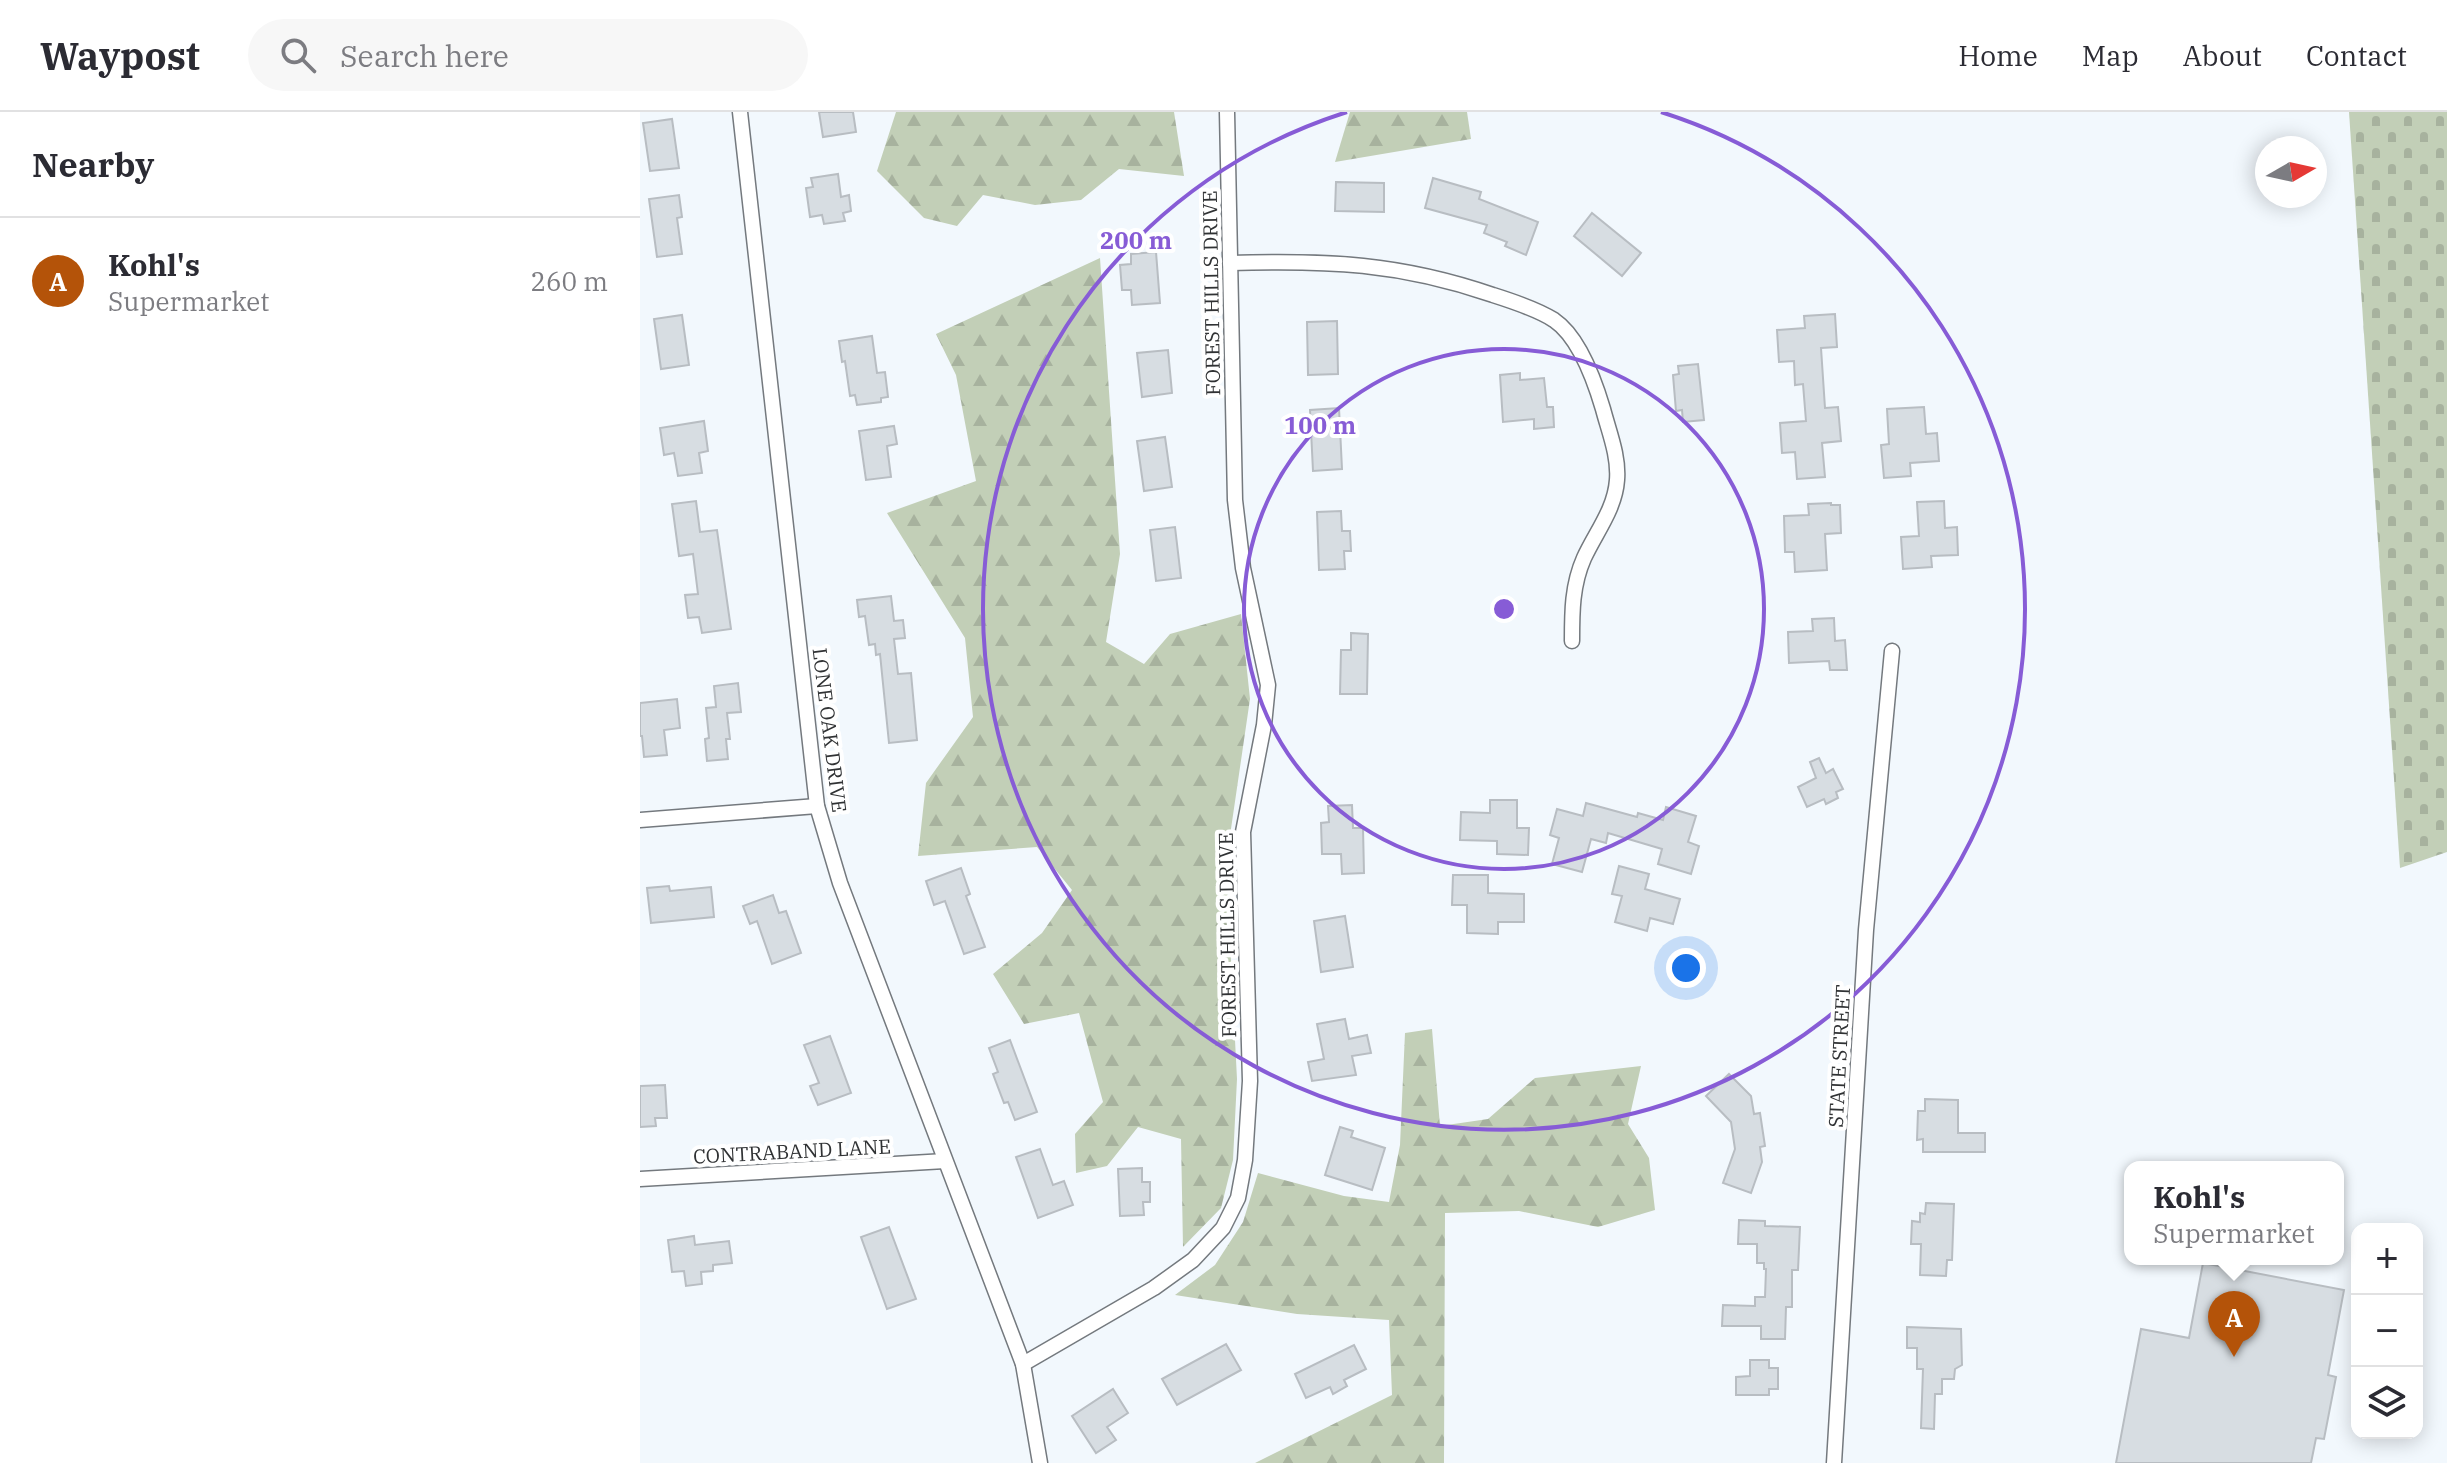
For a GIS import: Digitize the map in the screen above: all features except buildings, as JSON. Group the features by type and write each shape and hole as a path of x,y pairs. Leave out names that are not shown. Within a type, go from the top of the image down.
{"street":[{"name":"LONE OAK DRIVE","path":"740,112 817,806 840,883 1023,1364 1040,1463"},
{"name":"FOREST HILLS DRIVE","path":"1023,1364 1154,1288 1193,1260 1223,1228 1238,1198 1245,1160 1250,1081 1243,832 1264,725 1268,685 1243,568 1235,500 1227,112"},
{"path":"1230,263 1334,263 1410,271 1497,296 1555,321 1579,349 1597,390 1614,449 1617,480 1610,509 1583,559 1573,592 1572,641"},
{"name":"STATE STREET","path":"1834,1463 1866,930 1892,651"},
{"path":"640,820 817,806"},
{"name":"CONTRABAND LANE","path":"640,1179 945,1161"}],"green space":[{"path":"896,112 1174,112 1184,176 1119,169 1081,200 1035,205 983,195 957,226 924,218 877,171"},
{"path":"1350,112 1467,112 1471,139 1335,162"},
{"path":"2349,112 2447,112 2447,852 2400,868"},
{"path":"1100,258 1120,554 1106,642 1144,664 1170,634 1241,614 1250,699 1226,863 1237,1079 1233,1160 1221,1208 1183,1247 1181,1139 1138,1127 1107,1166 1076,1173 1075,1134 1103,1102 1079,1013 1024,1024 993,974 1042,933 1072,890 1037,847 918,856 926,783 973,717 965,638 887,513 976,481 956,375 936,334"},
{"path":"1432,1029 1440,1126 1488,1119 1535,1078 1641,1066 1628,1124 1649,1158 1655,1210 1598,1227 1519,1211 1445,1213 1444,1463 1255,1463 1392,1395 1389,1320 1297,1314 1175,1295 1215,1265 1243,1222 1258,1173 1344,1196 1389,1202 1400,1145 1405,1033"}],"place":[{"name":"Kohl's","path":"2234,1357"}]}
